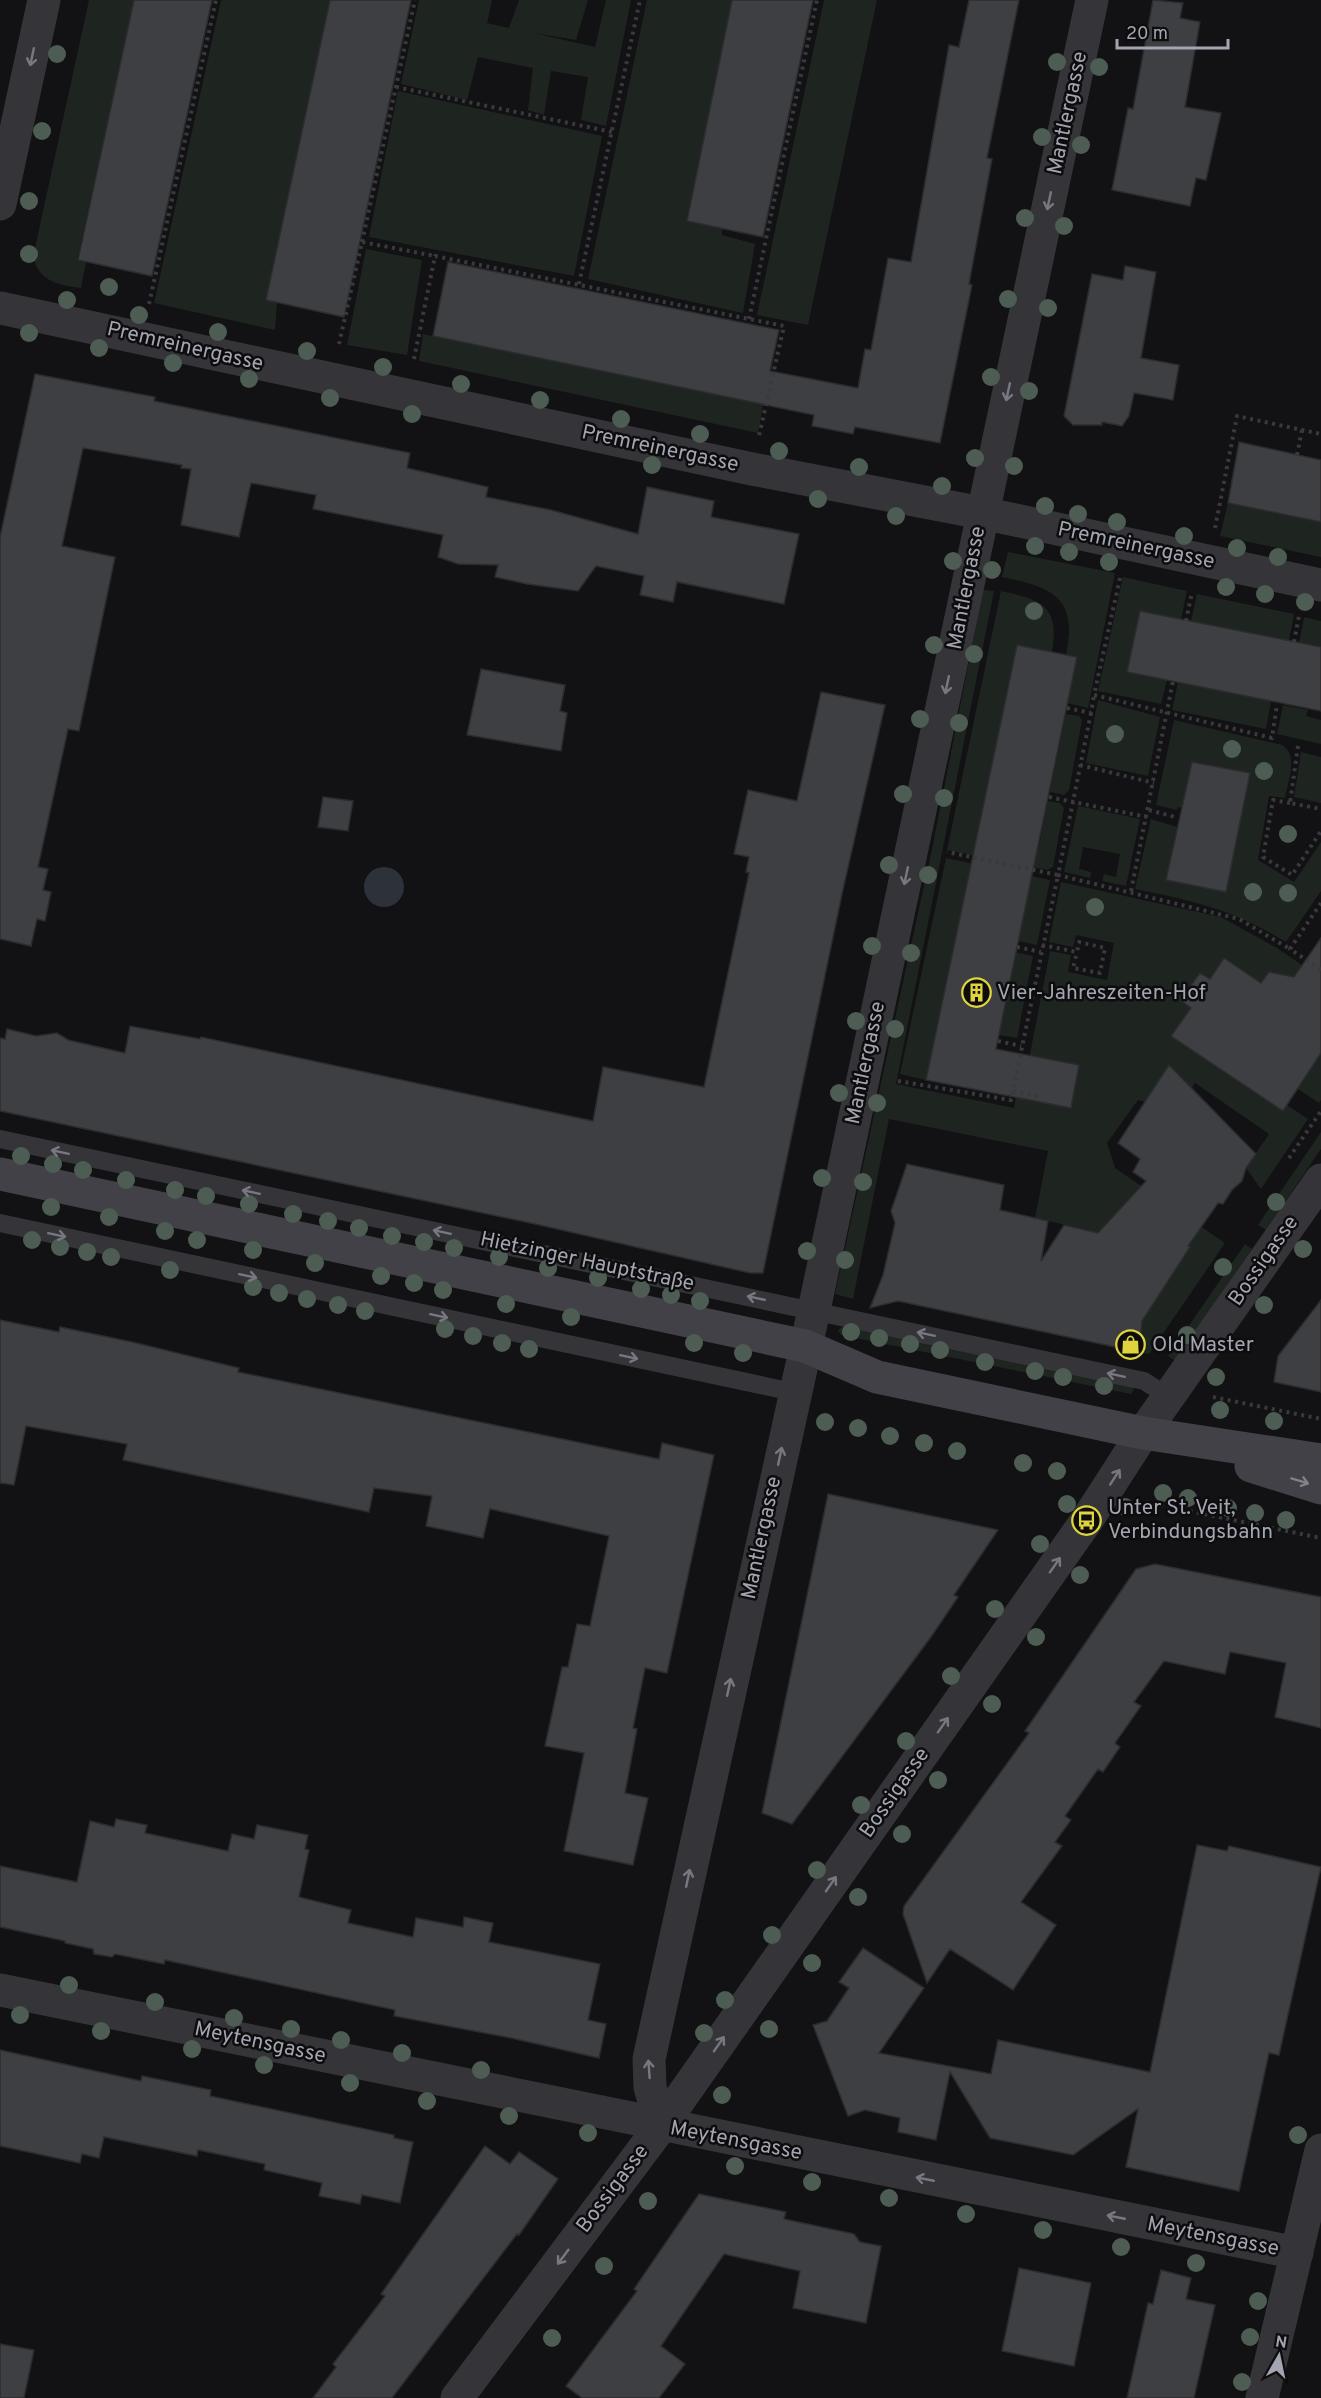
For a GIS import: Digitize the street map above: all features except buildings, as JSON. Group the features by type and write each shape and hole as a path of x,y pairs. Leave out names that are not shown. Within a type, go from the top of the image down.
{"main road":[{"name":"Hietzinger Hauptstraße","path":"0,1174 805,1346 877,1377 1143,1434 1321,1460"},
{"name":"Hietzinger Hauptstraße","path":"1143,1434 1321,1488"}],"street":[{"path":"2,185 44,0"},
{"name":"Mantlergasse","path":"661,2126 650,2087 649,2059 971,578 982,513 1092,0"},
{"name":"Premreinergasse","path":"0,308 142,336 332,380 407,393 752,469 982,513 1321,585"},
{"name":"Bossigasse","path":"457,2398 661,2126 1080,1530 1143,1434 1321,1180"},
{"name":"Meytensgasse","path":"0,1990 661,2126 1297,2253"},
{"path":"1262,2398 1321,2150"}],"lane":[{"name":"Hietzinger Hauptstraße","path":"0,1139 1177,1387"},
{"path":"0,1223 793,1392"}],"path":[{"path":"142,336 216,0"},
{"path":"332,380 415,0"},
{"path":"579,284 640,0"},
{"path":"749,319 817,0"},
{"path":"396,87 612,132"},
{"path":"362,242 784,326 752,469"},
{"path":"407,393 435,256"},
{"path":"1214,534 1237,416 1321,434"},
{"path":"1297,454 1302,430"},
{"path":"894,1080 1011,1101 1121,573"},
{"path":"1186,621 1193,590"},
{"path":"1294,642 1300,612"},
{"path":"1131,891 1173,681"},
{"path":"1094,695 1272,738 1277,704"},
{"path":"1067,708 1090,713"},
{"path":"1290,803 1298,746"},
{"path":"1080,765 1154,783"},
{"path":"1049,797 1147,817"},
{"path":"1321,809 1273,801 1263,857 1292,875 1321,831"},
{"path":"1149,810 1175,817"},
{"path":"942,851 1131,891 1239,919 1321,970"},
{"path":"1290,949 1321,903"},
{"path":"1079,942 1105,948 1100,973 1073,968 1077,952 1079,942"},
{"path":"1042,945 1077,952"},
{"path":"1017,947 1041,952"},
{"path":"998,1041 1021,1046"},
{"path":"1013,1091 1041,1096"},
{"path":"1177,1387 1213,1397 1321,1419"},
{"path":"1134,1518 1145,1502 1321,1538"}],"shaded area":[{"path":"89,0 134,0 77,260 86,262 81,288 51,281 40,272 33,257"},
{"path":"221,0 330,0 266,300 277,302 275,330 154,303"},
{"path":"419,0 492,0 487,23 509,28 519,0 588,0 576,40 534,33 595,47 606,0 631,0 606,126 581,120 588,77 551,71 544,115 528,110 533,68 478,57 467,100 401,84"},
{"path":"647,0 732,0 687,220 722,228 722,235 755,244 743,313 588,279"},
{"path":"824,0 877,0 808,325 757,315"},
{"path":"398,91 602,136 574,276 369,237"},
{"path":"366,249 422,260 407,355 347,345"},
{"path":"423,334 763,405 758,433 419,361"},
{"path":"1228,503 1321,522 1321,557 1220,536"},
{"path":"1008,552 1115,573 1088,708 1067,703 1077,657 1066,654 1069,635 1064,608 1058,598 1048,591 1035,585 1002,577"},
{"path":"1123,577 1187,591 1181,619 1140,611 1127,672 1167,680 1161,704 1098,691"},
{"path":"983,590 994,591 896,1084 1014,1108 1016,1097 1071,1108 1079,1065 1049,1059 1024,1085 1050,951 1071,955 1068,972 1107,980 1114,943 1076,935 1073,947 1049,942 1061,882 1221,917 1277,948 1321,978 1321,1002 1280,974 1269,972 1261,983 1224,958 1210,979 1200,973 1180,1000 1191,1008 1171,1036 1202,1056 1224,1057 1218,1068 1283,1111 1287,1105 1308,1119 1261,1189 1246,1168 1269,1134 1195,1083 1186,1098 1145,1102 1138,1100 1107,1143 1115,1168 1225,1243 1149,1354 1139,1352 1141,1335 1134,1333 1189,1247 1126,1203 1114,1216 1108,1239 1088,1230 1035,1218 1048,1151 889,1119 853,1299 835,1294 932,849"},
{"path":"1001,591 1027,598 1044,607 1050,614 1054,636 1052,652 1018,646 979,835 1039,846 1048,801 1060,803 1064,808 1053,867 1047,870 947,850"},
{"path":"1197,594 1294,614 1289,641 1191,621"},
{"path":"1304,617 1321,621 1321,647 1299,643"},
{"path":"1178,682 1271,701 1266,729 1172,710"},
{"path":"1098,700 1160,717 1148,776 1086,763"},
{"path":"1283,705 1308,710 1306,716 1321,720 1321,744 1277,734"},
{"path":"1066,714 1079,716 1082,720 1069,790 1064,795 1050,792"},
{"path":"1174,720 1282,745 1287,750 1291,769 1285,798 1269,796 1258,860 1294,882 1321,842 1321,891 1286,942 1231,914 1135,889 1151,819 1177,827 1167,880 1250,774 1192,763 1183,808 1178,807 1177,810 1156,805"},
{"path":"1301,752 1321,757 1321,803 1294,797"},
{"path":"1078,806 1140,819 1126,886 1102,881 1104,874 1116,877 1120,854 1083,847 1079,869 1091,872 1090,878 1064,872"},
{"path":"946,858 1050,880 1037,945 1018,941 1026,899 966,887 926,1080 900,1074"},
{"path":"384,867 398,873 404,887 398,901 384,907 370,901 364,887 370,873"},
{"path":"1015,952 1033,956 1017,1038 999,1035"},
{"path":"1321,1053 1321,1100 1319,1103 1298,1089"},
{"path":"1321,1132 1321,1149 1266,1230 1258,1225"},
{"path":"1245,1244 1252,1249 1175,1361 1168,1356"},
{"path":"843,1326 1130,1384 1134,1389 1131,1394 841,1335 838,1330"}],"place":[{"name":"Vier-Jahreszeiten-Hof","path":"976,993"},
{"name":"Old Master","path":"1131,1345"},
{"name":"Unter St. Veit, Verbindungsbahn","path":"1087,1520"}]}
